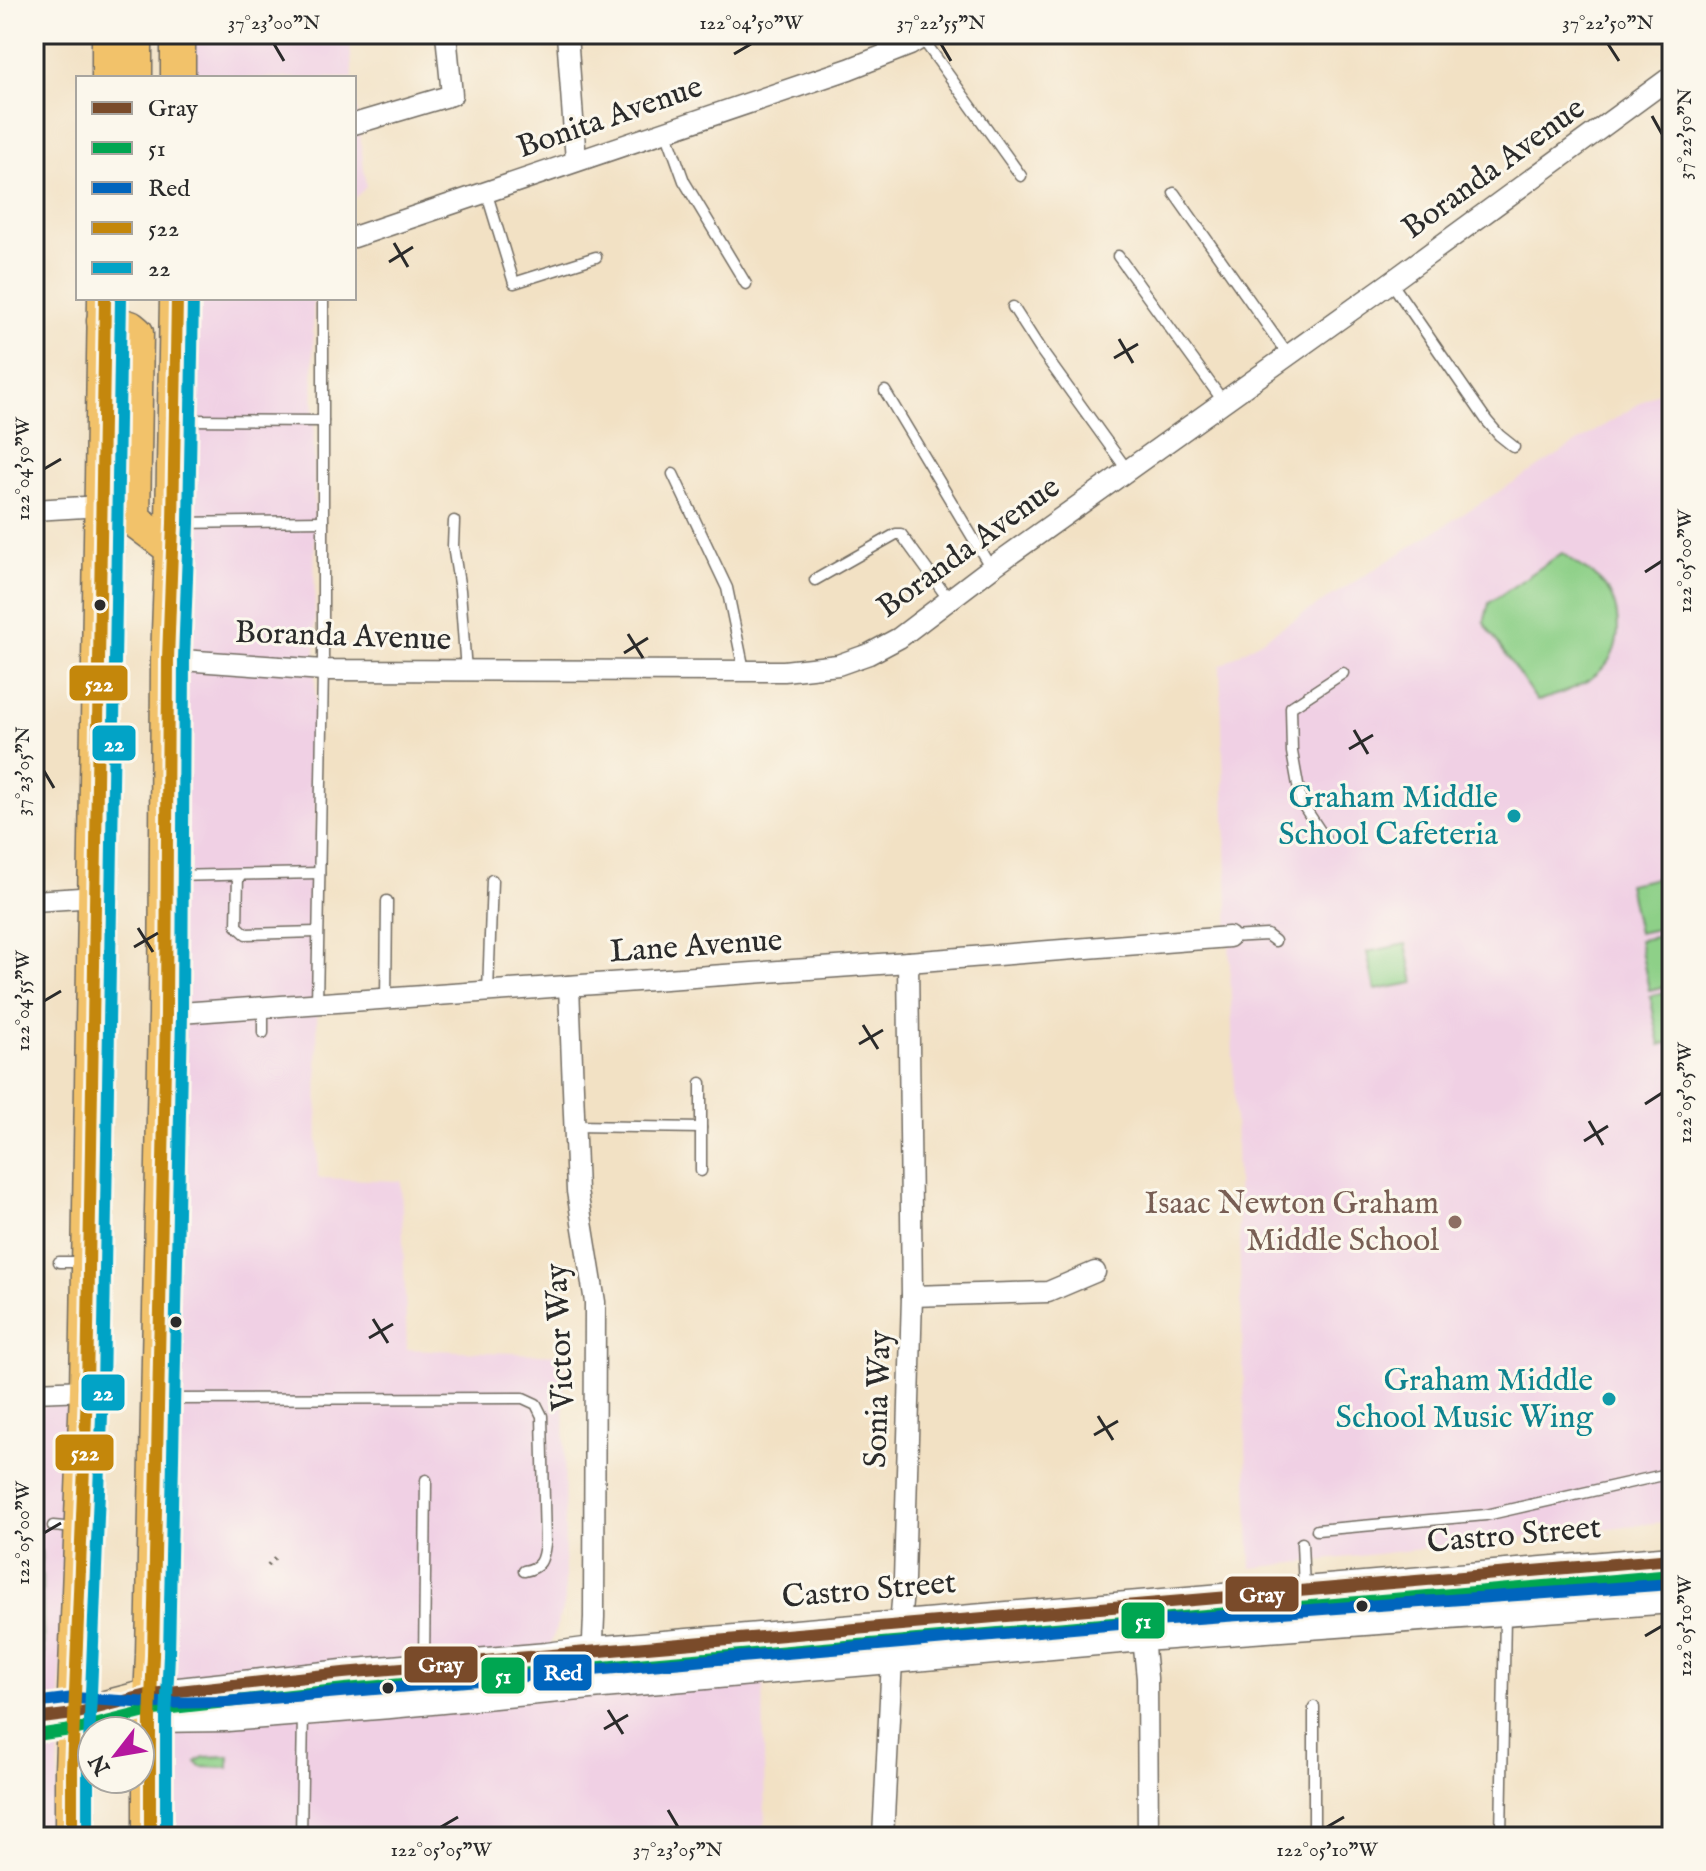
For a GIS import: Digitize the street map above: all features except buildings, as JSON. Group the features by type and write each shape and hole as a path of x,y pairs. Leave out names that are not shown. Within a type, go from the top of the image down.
{"main road":[{"path":"109,34 109,76"},
{"path":"135,34 135,76"},
{"path":"178,34 178,76"},
{"path":"150,1837 158,1399 175,1160 166,1014 168,659 177,300"},
{"path":"105,310 136,333 133,519 173,536"},
{"path":"72,1837 74,1714 67,1528 87,1390 74,1262 95,897 105,310"},
{"name":"Castro Street","path":"34,1719 151,1707"}],"street":[{"path":"356,123 452,95 446,34"},
{"path":"567,34 576,161"},
{"name":"Bonita Avenue","path":"356,236 849,69 916,38"},
{"name":"Boranda Avenue","path":"168,659 323,670 784,671 838,665 869,654 899,638 991,568 1391,282 1672,76"},
{"path":"34,510 101,506"},
{"path":"34,901 95,897"},
{"name":"Lane Avenue","path":"166,1014 1229,937"},
{"name":"Sonia Way","path":"883,1837 892,1660 900,1624 904,1564 912,1296 908,962"},
{"name":"Victor Way","path":"569,986 577,1191 595,1302 591,1686"},
{"path":"912,1296 1048,1292 1095,1272"},
{"path":"34,1392 87,1390"},
{"name":"Castro Street","path":"151,1707 343,1673 1672,1559"},
{"name":"Castro Street","path":"151,1707 227,1718 1143,1638 1672,1600"},
{"path":"1143,1638 1147,1678 1148,1837"}],"lane":[{"path":"916,38 1021,176"},
{"path":"666,131 684,181 746,284"},
{"path":"486,191 514,283 596,257"},
{"path":"1174,193 1288,355"},
{"path":"1118,256 1223,401"},
{"path":"1391,282 1487,421 1514,447"},
{"path":"317,1005 323,670 323,300"},
{"path":"1013,307 1128,471"},
{"path":"885,391 991,568"},
{"path":"175,420 323,421"},
{"path":"673,474 727,588 744,670"},
{"path":"173,536 323,521"},
{"path":"454,521 455,567 460,590 466,671"},
{"path":"815,580 901,534 949,600"},
{"path":"1324,837 1301,802 1292,752 1291,707 1343,673"},
{"path":"167,875 319,873"},
{"path":"238,875 237,926 246,934 317,932"},
{"path":"488,992 492,880"},
{"path":"386,1000 387,901"},
{"path":"1229,937 1267,935 1275,941"},
{"path":"263,1008 263,1033"},
{"path":"701,1083 701,1171"},
{"path":"575,1126 701,1128"},
{"path":"158,1399 523,1398 536,1404 542,1416 545,1544 543,1559 534,1569 524,1571"},
{"path":"1317,1530 1486,1515 1672,1473"},
{"path":"424,1666 426,1480"},
{"path":"1302,1543 1304,1590"},
{"path":"1501,1837 1505,1612"},
{"path":"1314,1707 1314,1837"},
{"path":"301,1837 303,1711"}],"path":[{"path":"268,1565 278,1554"}],"shaded area":[{"path":"178,34 349,34 353,76 178,76"},
{"path":"356,100 366,187 356,197"},
{"path":"177,300 313,300 318,1178 401,1181 407,1349 564,1355 565,1601 547,1656 151,1694"},
{"name":"Isaac Newton Graham Middle School","path":"1672,383 1672,1521 1251,1568 1220,666"},
{"path":"69,1404 56,1837 34,1837 34,1405"},
{"path":"763,1671 765,1837 150,1837 150,1795 156,1795 156,1719"}],"green space":[{"path":"1562,553 1608,590 1616,612 1618,635 1607,664 1596,674 1569,690 1537,701 1484,623 1489,603"},
{"path":"1672,875 1672,926 1638,933 1628,884"},
{"path":"1672,934 1672,985 1649,990 1639,940"},
{"path":"1406,944 1414,983 1375,990 1367,952"},
{"path":"1672,991 1672,1042 1660,1045 1650,996"},
{"path":"34,1551 41,1551 44,1665 34,1666"},
{"path":"229,1756 228,1768 201,1767 196,1762 204,1757"}],"transit line":[{"name":"522","path":"72,1837 87,1390 105,300"},
{"name":"22","path":"88,1837 103,1390 121,300"},
{"name":"522","path":"150,1837 166,1014 168,659 177,300"},
{"name":"22","path":"166,1837 182,1014 184,659 193,300"},
{"name":"Gray","path":"34,1719 74,1714 151,1694 343,1673 1672,1559"},
{"name":"51","path":"36,1735 78,1729 154,1710 345,1689 1672,1575"},
{"name":"Red","path":"34,1703 74,1698 150,1703 226,1702 1142,1622 1671,1584"}],"place":[{"name":"Graham Middle School Cafeteria","path":"1514,816"},
{"name":"Isaac Newton Graham Middle School","path":"1455,1222"},
{"name":"Graham Middle School Music Wing","path":"1609,1399"}]}
